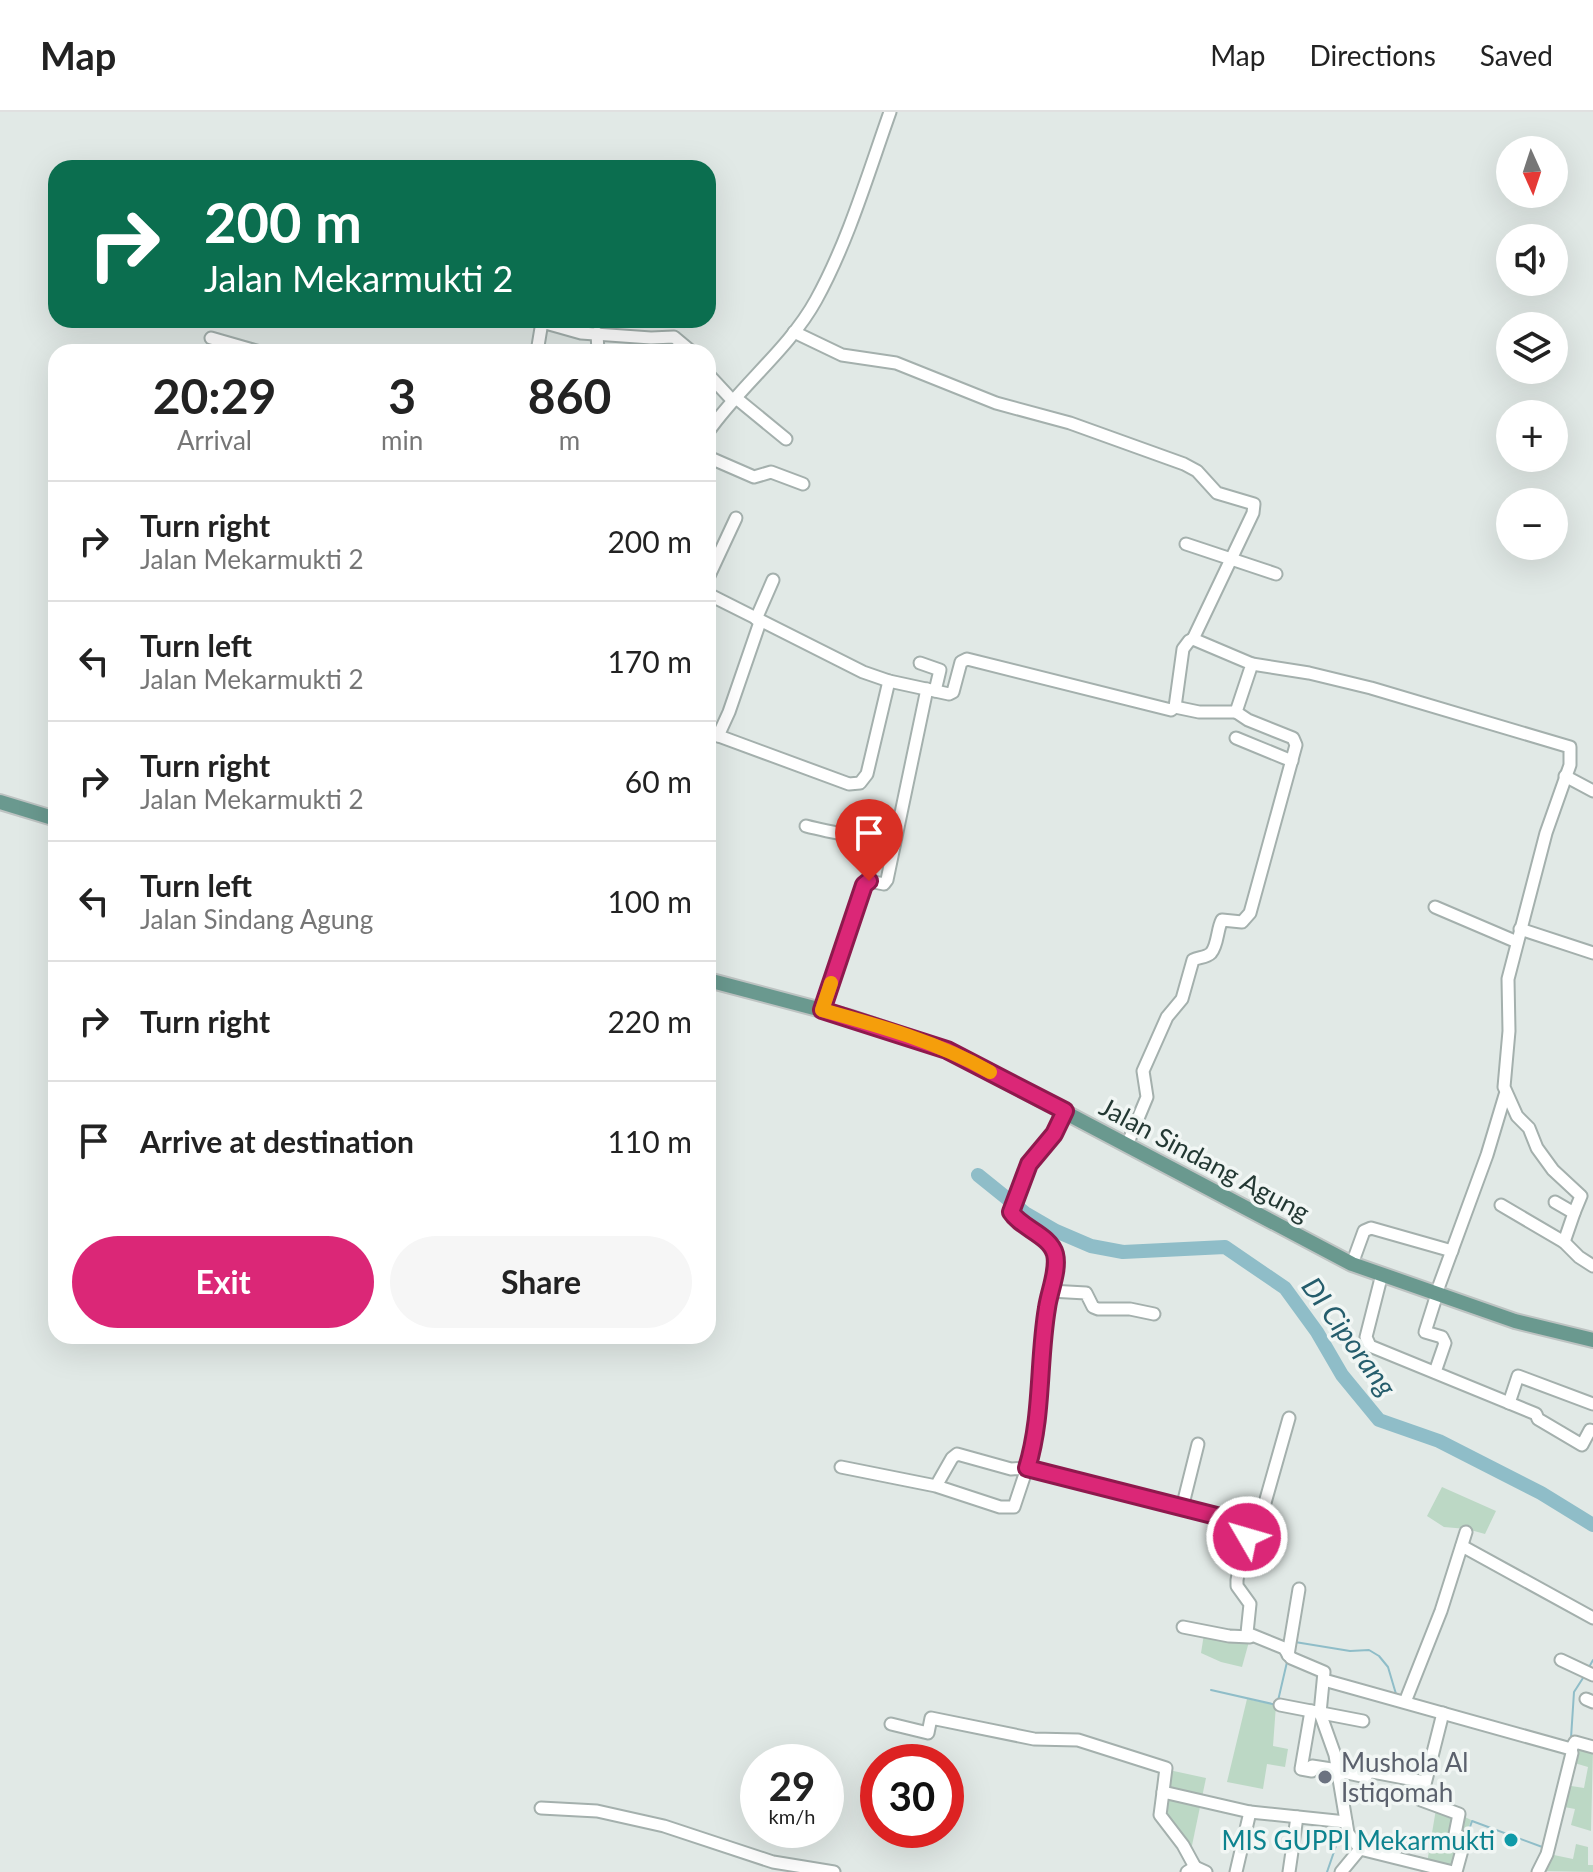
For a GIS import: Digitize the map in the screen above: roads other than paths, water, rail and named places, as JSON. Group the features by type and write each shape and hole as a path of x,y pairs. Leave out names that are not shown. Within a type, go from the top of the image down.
{"main road":[{"path":"0,802 48,817"},
{"name":"Jalan Sindang Agung","path":"716,982 822,1010 947,1050 1352,1264 1515,1321 1593,1340"}],"street":[{"path":"716,422 794,332 816,301 841,246 890,112"},
{"path":"562,328 575,332 674,337 682,344"},
{"path":"794,332 842,355 896,363 985,400 1070,423 1192,467 1217,493 1254,504 1232,560 1193,639 1183,649 1175,707"},
{"path":"597,333 598,344"},
{"path":"211,338 232,344"},
{"path":"716,381 786,439"},
{"path":"716,460 754,477 771,472 803,484"},
{"path":"716,561 736,518"},
{"path":"1186,544 1276,574"},
{"path":"716,730 729,712 773,580"},
{"path":"716,598 855,669 889,681 952,693 961,662 967,659 1167,710 1175,707 1199,712 1236,712 1295,740 1250,913 1242,922 1222,920 1212,951 1193,960 1182,999 1167,1017 1143,1071 1147,1097 1127,1145"},
{"path":"1193,639 1252,664 1309,673 1371,688 1570,747 1572,755 1546,833 1508,979 1505,1095 1425,1332 1442,1337 1445,1343 1435,1372"},
{"path":"822,1010 864,885 867,881 881,885 886,883 931,690 940,670 920,663"},
{"path":"1236,712 1252,664"},
{"path":"716,735 849,784 860,783 867,774 889,681"},
{"path":"1236,738 1292,761"},
{"path":"1565,776 1592,787"},
{"path":"806,826 894,844"},
{"path":"1435,907 1517,942"},
{"path":"1520,929 1593,953"},
{"path":"1505,1095 1553,1170 1581,1196 1564,1242"},
{"path":"841,1467 936,1486 1000,1507 1014,1507 1036,1429 1050,1291 1056,1261 1053,1249 1019,1223 1011,1212 1029,1164 1054,1134 1065,1111"},
{"path":"1555,1202 1574,1213"},
{"path":"1501,1205 1564,1242 1593,1266"},
{"path":"1352,1264 1364,1231 1371,1228 1452,1251"},
{"path":"1382,1274 1367,1342 1389,1355 1536,1414 1538,1419 1582,1445 1590,1430 1593,1431"},
{"path":"1050,1291 1086,1293 1093,1307 1098,1309 1130,1309 1154,1314"},
{"path":"1509,1403 1518,1376 1593,1404"},
{"path":"936,1486 957,1454 1011,1469 1027,1468 1248,1524 1259,1524 1289,1418"},
{"path":"1182,1508 1198,1444"},
{"path":"1248,1524 1237,1586 1250,1604 1247,1629 1250,1637"},
{"path":"1405,1702 1427,1649 1466,1532"},
{"path":"1462,1546 1593,1618"},
{"path":"1288,1655 1299,1589"},
{"path":"1183,1627 1250,1637 1277,1645 1284,1648 1288,1655 1321,1669 1324,1680 1301,1769 1312,1771 1312,1766 1366,1777 1367,1771 1425,1782"},
{"path":"1561,1660 1593,1675"},
{"path":"1324,1680 1571,1749"},
{"path":"1280,1705 1363,1721"},
{"path":"1315,1712 1338,1771 1350,1838 1360,1849 1455,1872 1465,1839 1455,1834 1459,1814 1421,1800 1443,1713"},
{"path":"891,1724 928,1733 931,1718 1034,1739 1078,1740 1166,1768 1160,1815 1183,1845 1196,1870"},
{"path":"1538,1872 1547,1854 1571,1749 1575,1742 1593,1747"},
{"path":"1163,1792 1250,1812 1346,1822"},
{"path":"541,1808 597,1811 664,1826 773,1862 834,1872"},
{"path":"1236,1872 1250,1812"},
{"path":"1289,1872 1297,1817"},
{"path":"1341,1872 1360,1849"},
{"path":"1401,1872 1406,1859"}],"waterway":[{"name":"DI Ciporang","path":"978,1175 1025,1213 1091,1246 1123,1252 1225,1247 1285,1288 1317,1332 1342,1375 1379,1420 1439,1441 1541,1493 1593,1525"},
{"path":"1295,1642 1350,1651 1369,1650 1388,1667 1396,1694"},
{"path":"1588,1669 1593,1660"},
{"path":"1211,1690 1277,1705 1287,1662"},
{"path":"1571,1738 1574,1692 1583,1678"},
{"path":"1467,1836 1472,1821 1545,1848"},
{"path":"1389,1850 1419,1839 1451,1839"},
{"path":"1327,1872 1337,1843 1348,1843"}],"place":[{"name":"Mushola Al Istiqomah","path":"1325,1777"},
{"name":"MIS GUPPI Mekarmukti","path":"1511,1840"}]}
